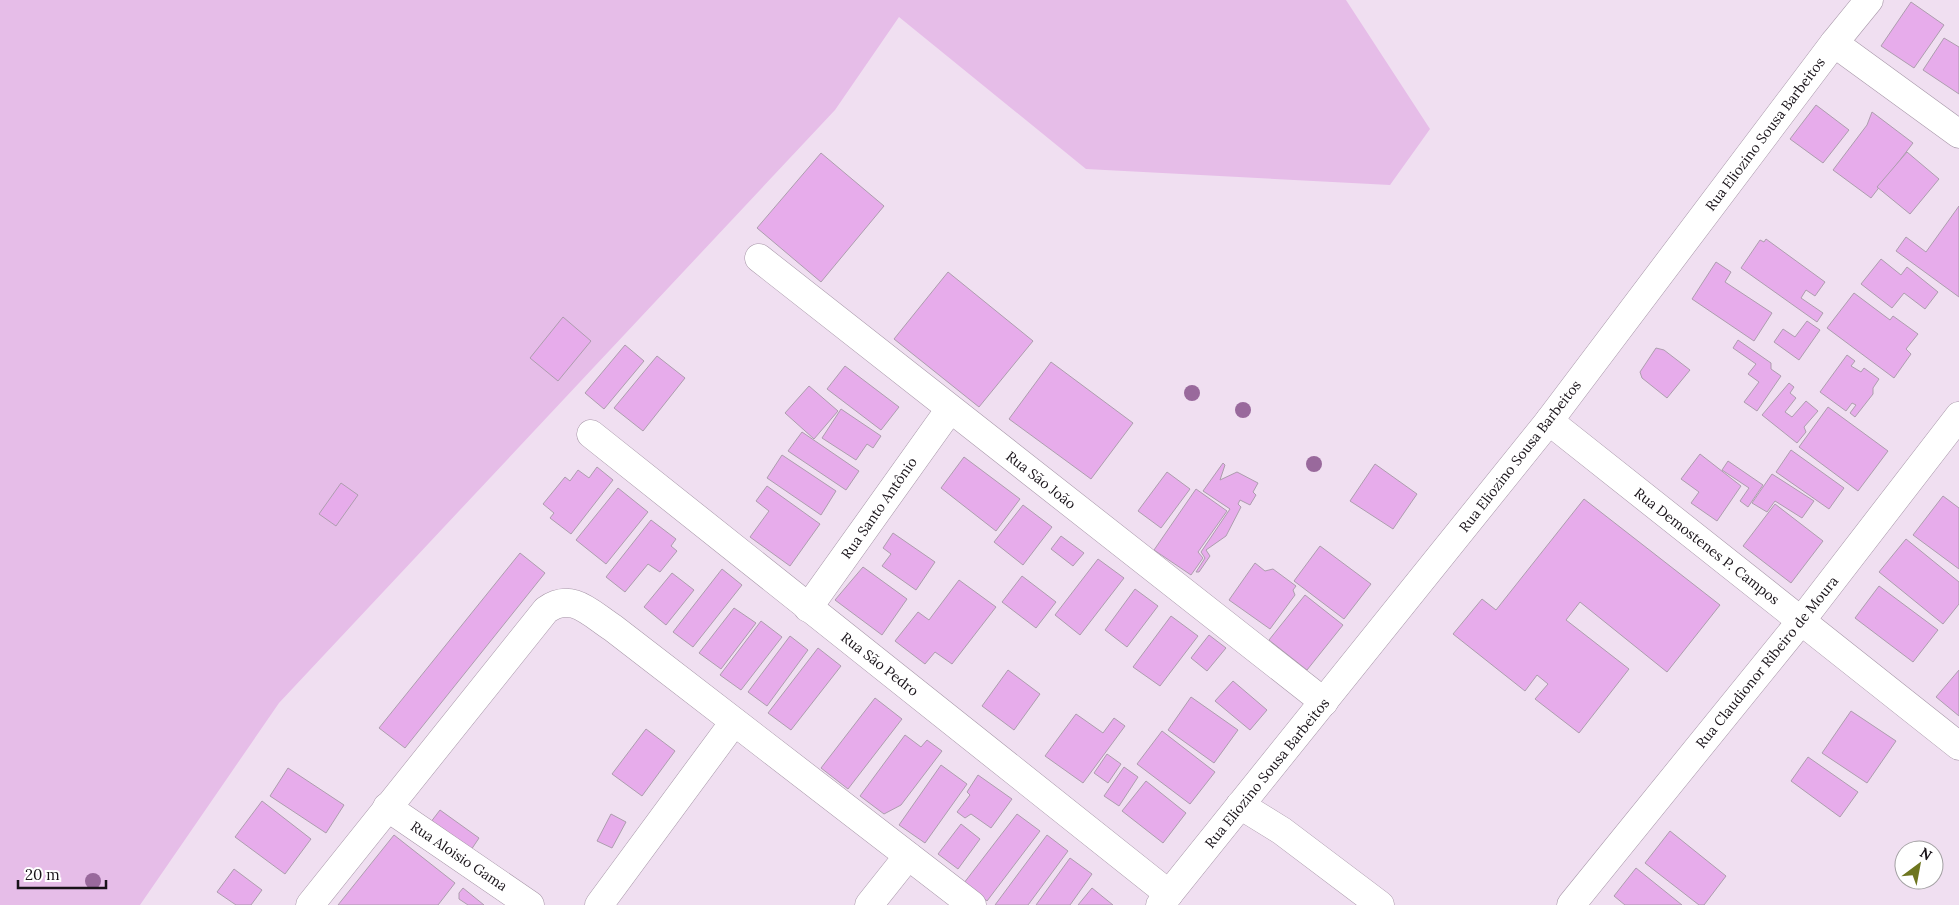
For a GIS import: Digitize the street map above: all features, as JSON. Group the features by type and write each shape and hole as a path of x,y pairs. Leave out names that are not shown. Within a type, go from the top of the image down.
{"street":[{"name":"Rua Eliozino Sousa Barbeitos","path":"1165,899 1549,421 1834,43 1869,0"},
{"path":"1834,43 1959,134"},
{"name":"Rua São João","path":"759,258 1324,702"},
{"name":"Rua Santo Antônio","path":"808,608 950,409"},
{"name":"Rua Claudionor Ribeiro de Moura","path":"1571,905 1801,621 1959,416"},
{"name":"Rua Demostenes P. Campos","path":"1549,421 1959,746"},
{"name":"Rua São Pedro","path":"591,434 1165,899"},
{"path":"310,905 546,610 557,602 571,601 613,628 972,905"},
{"path":"599,905 734,722"},
{"path":"1240,806 1282,831 1380,905"},
{"name":"Rua Aloisio Gama","path":"387,807 530,905"},
{"path":"869,905 908,856"}],"shaded area":[{"path":"0,0 1346,0 1430,129 1390,185 1086,169 899,17 835,110 279,703 140,905 0,905"}],"building":[{"path":"1911,2 1944,25 1914,68 1881,46"},
{"path":"1944,38 1959,47 1959,94 1923,70"},
{"path":"1816,105 1849,130 1823,163 1790,139"},
{"path":"1872,112 1913,143 1871,198 1833,170 1867,125"},
{"path":"1907,152 1939,179 1910,214 1877,187"},
{"path":"821,153 884,206 821,282 757,228"},
{"path":"1959,206 1959,297 1896,251 1906,237 1926,252"},
{"path":"1766,239 1825,282 1815,296 1806,290 1801,298 1823,313 1817,322 1741,268 1760,240 1764,242"},
{"path":"1881,259 1901,275 1907,267 1938,292 1925,309 1904,293 1892,308 1861,284"},
{"path":"1716,262 1731,272 1725,282 1772,313 1754,341 1692,299"},
{"path":"948,272 1033,341 979,407 894,339"},
{"path":"1854,293 1890,320 1893,316 1918,334 1906,349 1911,354 1894,378 1827,328"},
{"path":"563,317 591,341 558,381 530,358"},
{"path":"1807,321 1820,330 1799,360 1774,342 1783,329 1795,337"},
{"path":"1738,340 1771,363 1771,369 1781,376 1757,411 1744,402 1759,382 1748,374 1756,364 1733,348"},
{"path":"625,345 644,361 604,409 585,393"},
{"path":"1656,348 1664,350 1690,370 1667,398 1642,378 1640,372"},
{"path":"1847,355 1855,361 1851,366 1861,372 1864,368 1879,379 1873,388 1873,394 1855,417 1850,413 1856,405 1852,403 1846,411 1820,392"},
{"path":"657,356 685,378 643,431 614,408"},
{"path":"1051,362 1133,423 1091,479 1009,419"},
{"path":"845,366 899,407 881,430 827,389"},
{"path":"1789,383 1794,387 1790,393 1796,398 1785,412 1792,417 1806,401 1818,411 1804,427 1806,432 1797,443 1762,415"},
{"path":"809,386 838,411 814,439 785,413"},
{"path":"1828,407 1888,451 1858,491 1799,447"},
{"path":"841,409 881,436 873,448 867,444 856,460 822,438"},
{"path":"802,432 859,471 846,490 788,451"},
{"path":"1791,450 1844,488 1829,509 1776,472"},
{"path":"1700,454 1741,486 1717,521 1691,503 1699,492 1681,479"},
{"path":"782,455 836,491 821,515 767,478"},
{"path":"964,457 1020,499 996,531 941,488"},
{"path":"1728,461 1763,485 1748,507 1740,501 1749,488 1722,470"},
{"path":"1223,463 1225,465 1220,480 1237,472 1258,483 1253,492 1256,495 1250,505 1240,500 1238,504 1241,507 1226,536 1206,550 1210,556 1199,572 1196,572 1205,558 1201,552 1230,509 1203,491"},
{"path":"1375,464 1417,494 1393,529 1350,501"},
{"path":"597,467 613,480 571,534 550,518 554,513 543,504 565,477 570,481 578,470 589,478"},
{"path":"1167,472 1190,489 1161,528 1138,511"},
{"path":"1772,474 1814,501 1802,518 1775,501 1767,512 1752,503"},
{"path":"341,483 358,495 336,526 319,514"},
{"path":"767,486 820,524 790,566 750,537 769,511 756,501"},
{"path":"618,488 648,512 606,564 576,540"},
{"path":"1196,489 1227,511 1198,552 1203,558 1191,575 1154,550"},
{"path":"1943,496 1959,508 1959,569 1913,535"},
{"path":"1584,499 1720,605 1667,672 1580,602 1566,620 1629,669 1579,733 1535,699 1548,684 1537,675 1525,691 1453,634 1482,599 1496,610"},
{"path":"1775,504 1823,541 1791,583 1743,546"},
{"path":"1023,505 1052,527 1023,565 994,542"},
{"path":"651,520 676,539 671,546 677,551 660,572 648,564 625,592 606,577"},
{"path":"893,533 935,562 916,590 882,566 891,554 883,548"},
{"path":"1061,536 1084,553 1073,566 1051,549"},
{"path":"1906,539 1959,582 1959,604 1943,624 1879,572"},
{"path":"1320,546 1371,584 1344,619 1294,581"},
{"path":"520,553 545,573 405,748 379,728"},
{"path":"1098,559 1124,578 1080,635 1055,615"},
{"path":"1255,563 1265,571 1273,569 1296,586 1293,590 1295,595 1270,629 1229,600"},
{"path":"863,567 907,599 882,635 835,600"},
{"path":"722,569 742,585 693,647 673,632"},
{"path":"672,573 694,590 666,625 644,607"},
{"path":"1022,576 1056,602 1036,628 1002,602"},
{"path":"959,580 996,607 952,664 935,652 925,664 895,641 918,612 929,620"},
{"path":"1879,586 1938,630 1913,662 1855,618"},
{"path":"1135,589 1158,606 1127,647 1105,630"},
{"path":"1305,595 1343,625 1307,670 1269,640"},
{"path":"734,608 756,623 721,669 699,653"},
{"path":"1171,616 1198,636 1160,686 1133,667"},
{"path":"761,621 782,637 741,690 720,675"},
{"path":"1209,635 1226,648 1207,671 1191,658"},
{"path":"790,636 808,650 767,706 748,692"},
{"path":"818,648 841,666 791,730 768,713"},
{"path":"1008,670 1040,694 1014,730 982,706"},
{"path":"1959,670 1959,716 1936,697"},
{"path":"1233,681 1267,710 1250,730 1215,701"},
{"path":"1191,697 1238,730 1214,763 1168,730"},
{"path":"875,698 902,719 848,789 821,768"},
{"path":"1851,711 1896,741 1867,783 1822,753"},
{"path":"1076,714 1103,733 1114,718 1125,726 1083,783 1045,756"},
{"path":"646,729 675,751 642,796 612,774"},
{"path":"1162,731 1215,772 1190,804 1137,764"},
{"path":"905,735 921,747 927,740 942,751 901,805 884,814 860,796"},
{"path":"1107,754 1121,764 1108,783 1094,773"},
{"path":"1808,757 1858,792 1840,817 1791,781"},
{"path":"941,765 967,784 925,843 899,825"},
{"path":"1124,767 1138,777 1119,806 1104,796"},
{"path":"288,768 344,805 326,833 270,796"},
{"path":"978,775 1012,799 991,828 971,814 965,818 957,812 970,795 967,792"},
{"path":"1146,781 1186,813 1163,843 1122,811"},
{"path":"262,801 311,839 285,874 235,837"},
{"path":"440,810 479,838 467,856 427,827"},
{"path":"611,814 626,822 612,848 597,841"},
{"path":"1017,814 1040,831 987,901 964,883"},
{"path":"961,824 980,839 958,869 938,854"},
{"path":"1670,831 1726,876 1704,905 1699,905 1645,863"},
{"path":"394,835 455,883 438,905 338,905"},
{"path":"1047,835 1068,851 1028,905 995,905"},
{"path":"1070,858 1092,874 1070,905 1036,905"},
{"path":"1636,868 1682,905 1625,905 1614,896"},
{"path":"234,869 262,890 251,905 236,905 217,892"},
{"path":"463,888 484,905 468,905 459,899 459,893"},
{"path":"1092,888 1113,905 1078,905"}]}
